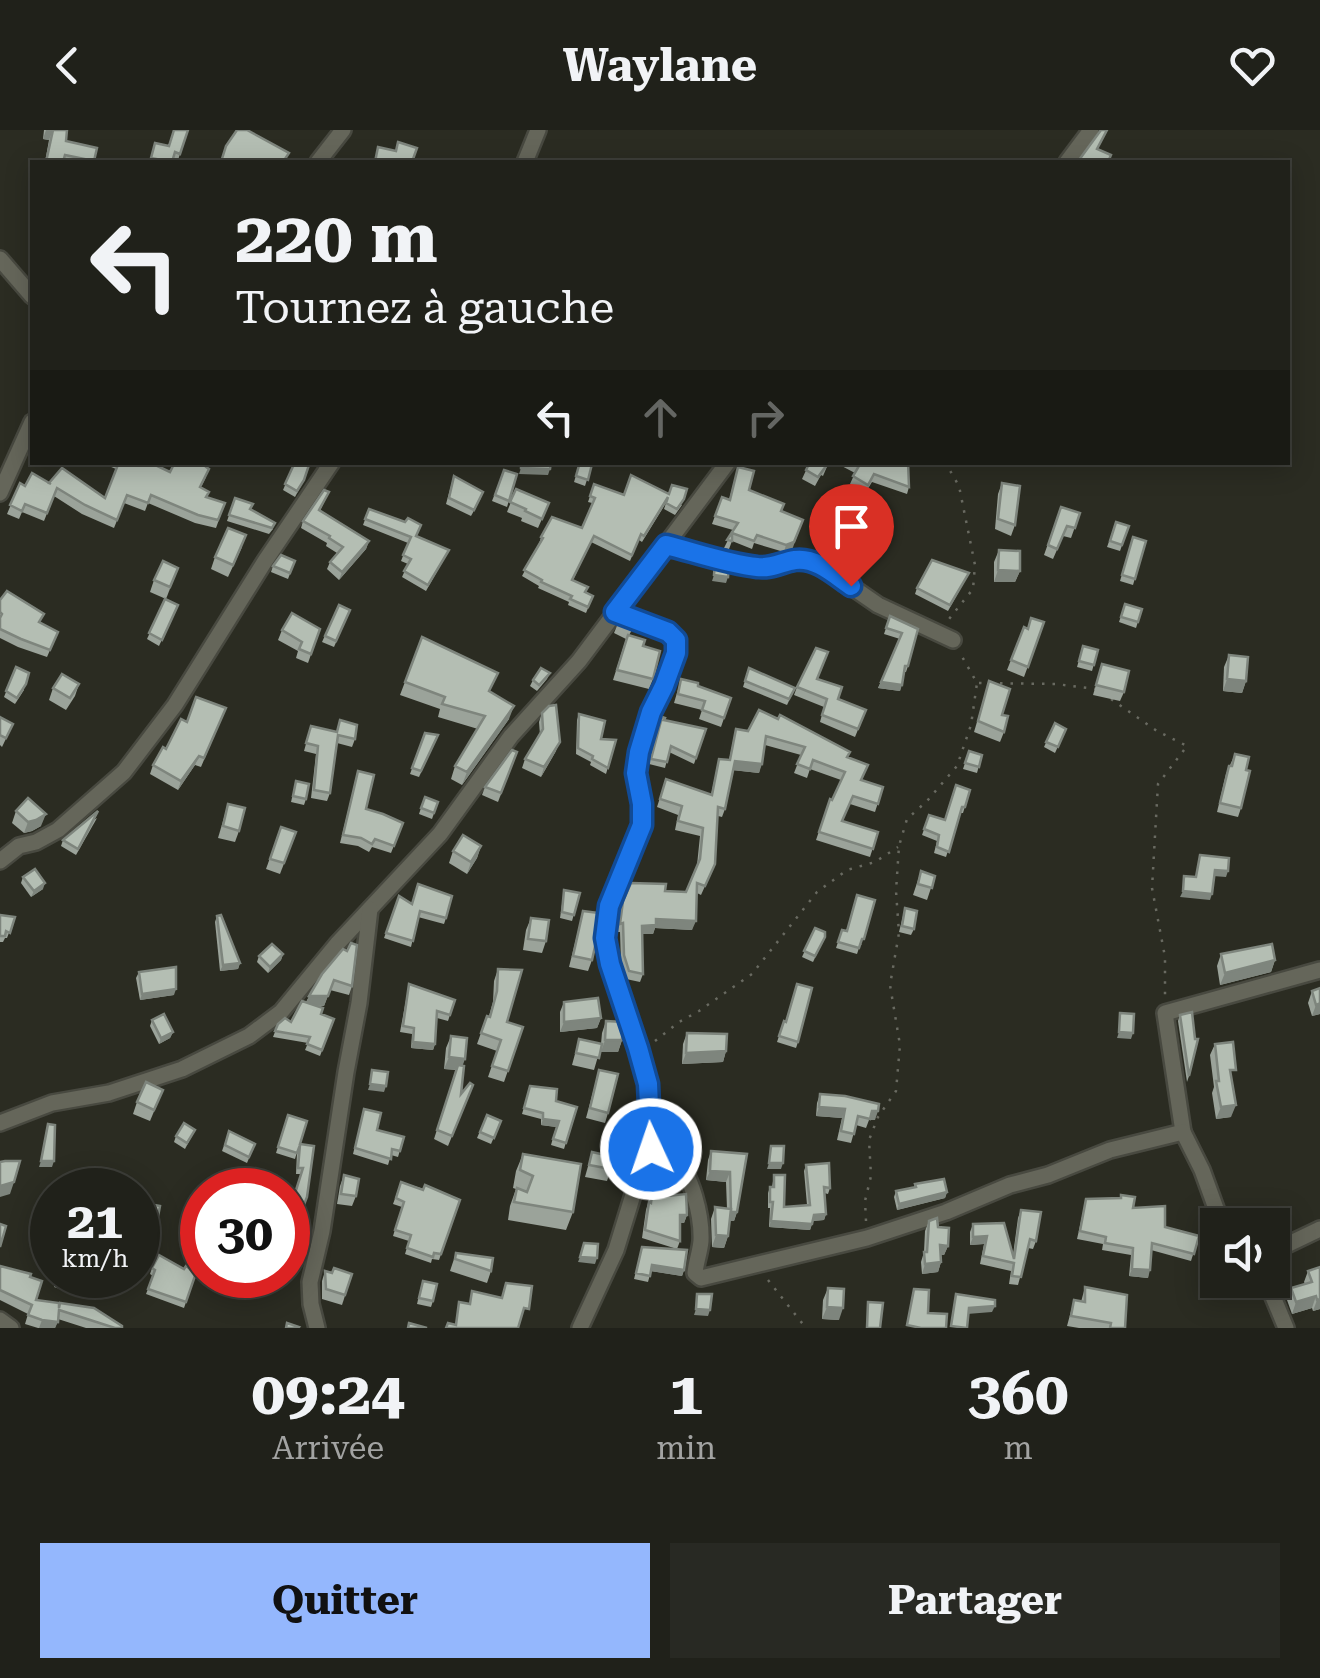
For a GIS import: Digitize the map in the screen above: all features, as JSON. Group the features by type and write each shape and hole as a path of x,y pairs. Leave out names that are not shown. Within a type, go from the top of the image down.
{"street":[{"path":"320,160 343,130"},
{"path":"526,160 538,130"},
{"path":"1068,160 1091,130"},
{"path":"0,259 30,294"},
{"path":"0,493 30,426"},
{"path":"0,861 19,846 58,830 124,772 175,704 264,561 330,465"},
{"path":"0,1123 52,1103 109,1094 182,1070 249,1036 281,1012 337,944 440,834 511,736 579,661 726,465"},
{"path":"666,545 756,567 808,561 823,566 878,606 953,640"},
{"path":"580,1328 616,1250 651,1149 648,1084 605,938 609,906 642,825 636,773 639,752 676,653 676,640 668,632 615,612"},
{"path":"316,1328 310,1282 360,1003 370,910"},
{"path":"1216,1208 1182,1132 1165,1013 1320,970"},
{"path":"651,1149 678,1160 687,1176 698,1208 701,1242 696,1270 698,1277 704,1278 868,1238 1110,1150 1182,1132"},
{"path":"1290,1243 1320,1229"},
{"path":"1274,1298 1286,1328"},
{"path":"0,1320 11,1328"}],"path":[{"path":"868,1238 864,1201 871,1176 869,1140 878,1117 896,1092 900,1045 890,985 899,932 899,846 907,819 957,766 970,725 977,683 946,624 973,589 976,565 958,486 947,465"},
{"path":"977,683 1056,684 1098,690"},
{"path":"1113,700 1157,731 1187,746 1158,784 1152,888 1165,957 1165,1013"},
{"path":"638,1048 660,1038 752,974 817,892 847,870 875,862 899,846"},
{"path":"755,1263 806,1328"}],"building":[{"path":"53,130 67,130 66,141 97,148 94,160 65,155 64,160 46,160"},
{"path":"174,130 188,130 180,154 175,152 173,160 151,158 155,143 169,146"},
{"path":"237,130 247,130 289,153 284,160 222,160"},
{"path":"1101,130 1107,130 1097,149 1111,155 1109,160 1079,160"},
{"path":"398,142 417,148 413,160 375,160 378,147 396,151"},
{"path":"118,465 155,465 170,472 174,465 206,465 209,469 200,487 209,492 206,497 225,503 218,520 151,495 148,503 127,495 117,520 57,488 47,513 25,504 22,511 10,505 20,483 25,486 32,473 49,483 62,468 105,498"},
{"path":"294,465 309,465 297,491 285,484"},
{"path":"521,465 551,465 550,469"},
{"path":"579,465 592,465 588,480 576,476"},
{"path":"808,465 827,465 818,477 806,470"},
{"path":"908,465 909,487 874,474 868,485 853,476 859,466"},
{"path":"738,467 754,471 749,490 784,504 781,511 803,520 794,542 786,545 757,535 754,541 732,533 732,541 727,540 738,523 715,516 722,497 730,500"},
{"path":"504,470 517,474 509,501 495,495"},
{"path":"631,475 669,494 672,485 687,489 684,499 677,509 666,503 668,497 644,536 641,534 632,555 594,536 572,580 588,587 585,592 593,596 588,607 524,570 552,517 582,528 595,498 590,496 594,484 624,495"},
{"path":"454,476 483,492 474,510 449,498"},
{"path":"1002,483 1020,486 1015,525 998,519"},
{"path":"516,489 549,503 542,519 510,502"},
{"path":"324,490 329,492 319,510 369,541 342,572 330,562 343,547 303,521"},
{"path":"235,498 253,504 250,509 275,523 272,528 229,515"},
{"path":"847,505 860,510 851,538 837,534"},
{"path":"1061,507 1080,513 1075,528 1067,526 1057,549 1048,545"},
{"path":"369,509 405,522 408,518 421,525 416,536 449,550 428,585 404,571 411,559 403,555 411,537 365,519"},
{"path":"1116,522 1129,526 1122,545 1110,541"},
{"path":"228,528 246,535 233,565 215,557"},
{"path":"1133,537 1146,541 1135,579 1122,575"},
{"path":"999,550 1020,551 1020,571 998,570"},
{"path":"850,553 863,560 858,570 845,561"},
{"path":"281,555 295,561 290,573 273,566"},
{"path":"932,560 969,573 950,605 917,588"},
{"path":"163,561 178,568 170,587 154,580"},
{"path":"715,562 729,565 728,577 714,575"},
{"path":"7,591 44,614 39,622 58,632 50,650 0,629 0,600"},
{"path":"165,599 178,605 162,640 149,633"},
{"path":"1125,604 1142,609 1138,622 1121,617"},
{"path":"339,605 350,610 336,641 325,636"},
{"path":"292,613 320,629 311,654 299,649 302,642 282,630"},
{"path":"624,613 636,618 631,627 619,621"},
{"path":"890,616 918,629 902,685 881,682 902,633 886,628"},
{"path":"1031,618 1044,622 1028,667 1011,660"},
{"path":"628,635 645,640 643,646 660,651 653,679 617,670"},
{"path":"422,637 498,673 489,691 514,706 467,772 455,766 485,716 442,704 445,697 405,682"},
{"path":"1083,646 1098,650 1094,665 1079,661"},
{"path":"816,648 828,652 817,679 842,687 838,699 866,710 858,729 822,715 827,699 797,687"},
{"path":"1229,655 1248,657 1246,681 1227,679"},
{"path":"1102,664 1129,671 1124,692 1096,685"},
{"path":"16,667 29,673 17,698 6,691"},
{"path":"541,668 550,673 539,685 533,680"},
{"path":"749,668 795,688 789,699 745,681"},
{"path":"62,674 79,684 70,698 53,688"},
{"path":"681,679 731,698 724,718 702,710 705,701 678,694"},
{"path":"989,681 1010,689 1002,715 1008,716 1004,732 978,721"},
{"path":"196,697 226,708 204,758 199,756 181,781 153,765 181,719 187,722"},
{"path":"556,705 560,742 544,767 525,759 543,729 542,713"},
{"path":"759,710 778,719 780,715 850,752 847,757 868,765 861,780 883,787 878,804 853,796 842,821 878,832 873,849 819,832 830,799 845,772 813,760 810,769 797,764 805,747 766,736 762,764 735,761 725,809 718,807 715,864 705,886 697,883 696,921 656,919 656,925 642,926 643,974 629,971 623,923 620,924 623,901 631,883 666,884 665,891 686,892 700,859 703,828 678,821 682,806 660,799 666,779 712,795 719,759 730,760 736,729 748,731"},
{"path":"579,714 605,721 601,739 616,740 608,768 578,748"},
{"path":"0,717 13,724 6,738 0,735"},
{"path":"662,717 706,729 696,758 671,746 667,762 651,759"},
{"path":"340,720 357,725 355,739 338,735 330,793 314,790 318,746 306,743 311,726 337,732"},
{"path":"1055,723 1066,729 1058,747 1046,742"},
{"path":"425,733 438,735 421,771 412,768"},
{"path":"512,750 517,752 501,793 485,787"},
{"path":"969,751 982,755 979,767 965,763"},
{"path":"1235,754 1249,757 1246,770 1250,771 1241,808 1220,803"},
{"path":"358,771 374,775 366,809 403,823 394,846 343,835"},
{"path":"296,781 309,784 306,799 293,796"},
{"path":"956,785 970,790 949,852 937,847 939,835 924,829 929,815 945,820"},
{"path":"425,797 438,802 434,813 421,808"},
{"path":"28,798 46,814 28,822 16,811"},
{"path":"228,804 245,808 239,831 223,826"},
{"path":"98,811 78,849 63,840"},
{"path":"281,827 296,832 284,863 270,859"},
{"path":"463,835 481,846 471,862 453,851"},
{"path":"1200,855 1229,858 1228,871 1215,870 1212,894 1183,891 1184,876 1196,877"},
{"path":"35,869 45,883 34,891 23,877"},
{"path":"921,871 935,876 932,888 918,884"},
{"path":"418,884 452,896 446,918 420,911 413,941 386,933 399,896 412,904"},
{"path":"564,890 580,893 574,915 562,912"},
{"path":"857,895 875,900 859,948 838,942 842,930 847,931"},
{"path":"905,908 917,911 914,929 902,926"},
{"path":"583,911 599,913 592,960 573,956"},
{"path":"0,915 15,917 10,933 6,931 5,936 0,936"},
{"path":"221,915 240,963 223,965 217,916"},
{"path":"531,918 549,920 546,941 528,939"},
{"path":"815,928 825,932 825,937 815,956 804,951"},
{"path":"351,943 357,945 352,986 334,980 328,996 309,996 322,974"},
{"path":"272,944 283,954 270,967 259,956"},
{"path":"1272,944 1275,960 1225,973 1221,954"},
{"path":"176,967 176,989 142,994 139,972"},
{"path":"498,969 522,970 507,1022 523,1027 508,1071 492,1066 501,1040 481,1033 497,991"},
{"path":"409,984 455,1000 450,1015 437,1011 435,1044 413,1042 414,1028 403,1026"},
{"path":"797,984 812,988 798,1042 779,1036"},
{"path":"1320,988 1320,1003 1316,1005 1312,991"},
{"path":"598,998 601,1018 564,1022 564,1002"},
{"path":"302,1001 323,1008 321,1014 334,1019 322,1050 307,1044 310,1037 275,1031 285,1018 291,1022"},
{"path":"1192,1012 1198,1039 1189,1076 1180,1015"},
{"path":"1120,1013 1134,1014 1133,1033 1119,1032"},
{"path":"164,1014 173,1032 161,1038 152,1020"},
{"path":"606,1021 623,1022 622,1040 605,1040"},
{"path":"687,1033 727,1034 726,1051 686,1053"},
{"path":"451,1036 467,1038 465,1059 449,1057"},
{"path":"579,1039 602,1044 599,1058 576,1053"},
{"path":"1233,1042 1236,1070 1230,1070 1236,1105 1221,1107 1215,1044"},
{"path":"458,1065 464,1066 461,1094 470,1083 473,1085 452,1136 437,1130"},
{"path":"372,1070 388,1072 386,1086 370,1084"},
{"path":"599,1070 618,1074 608,1113 590,1108"},
{"path":"146,1082 163,1090 154,1110 137,1102"},
{"path":"530,1086 557,1089 556,1101 577,1107 566,1143 553,1139 559,1121 543,1119 543,1113 524,1108"},
{"path":"820,1094 879,1104 878,1111 872,1111 870,1119 858,1116 854,1134 841,1131 845,1109 819,1107"},
{"path":"364,1109 381,1113 377,1130 404,1137 400,1151 392,1149 391,1159 355,1148"},
{"path":"288,1115 307,1121 300,1144 314,1146 310,1175 310,1168 298,1168 300,1145 297,1153 278,1147"},
{"path":"487,1115 501,1121 494,1138 480,1132"},
{"path":"184,1123 195,1130 187,1143 176,1136"},
{"path":"48,1124 55,1125 54,1161 41,1161"},
{"path":"229,1131 255,1144 249,1157 225,1145"},
{"path":"771,1146 784,1146 783,1163 769,1163"},
{"path":"711,1151 747,1154 737,1212 731,1212 730,1172 710,1171"},
{"path":"592,1152 614,1157 611,1169 589,1165"},
{"path":"523,1154 581,1164 573,1212 514,1202 517,1188 527,1192 533,1176 520,1170"},
{"path":"20,1161 14,1182 0,1186 0,1162"},
{"path":"829,1163 830,1188 824,1187 826,1214 814,1215 812,1224 771,1221 770,1187 774,1187 774,1175 785,1175 784,1207 810,1205 806,1165"},
{"path":"344,1175 359,1179 356,1196 341,1194"},
{"path":"944,1179 947,1192 899,1204 896,1191"},
{"path":"401,1182 423,1190 425,1185 460,1200 441,1254 434,1253 433,1257 407,1248 411,1235 395,1230 404,1202 396,1198"},
{"path":"653,1185 667,1186 666,1196 686,1194 687,1215 680,1215 680,1241 645,1230"},
{"path":"1135,1197 1133,1208 1165,1206 1165,1227 1199,1236 1194,1254 1152,1243 1150,1270 1132,1269 1133,1248 1105,1243 1106,1237 1080,1231 1086,1199"},
{"path":"715,1207 731,1209 728,1236 716,1235"},
{"path":"1021,1210 1041,1212 1036,1241 1030,1239 1021,1277 1012,1276 1014,1263 983,1256 987,1236 973,1237 973,1224 1004,1223 1014,1259"},
{"path":"937,1218 938,1227 949,1228 948,1246 940,1245 941,1262 925,1264 929,1221"},
{"path":"0,1224 6,1226 0,1247"},
{"path":"584,1243 598,1244 597,1258 580,1257"},
{"path":"642,1247 687,1250 684,1270 652,1265 650,1276 636,1273"},
{"path":"456,1253 493,1258 491,1271 455,1259"},
{"path":"160,1256 180,1267 180,1298 187,1298 186,1302 160,1293"},
{"path":"0,1266 30,1274 30,1298 59,1303 59,1308 60,1303 94,1308 122,1328 59,1310 58,1322 42,1320 28,1315 32,1305 0,1290"},
{"path":"1320,1267 1320,1299 1316,1296 1296,1302 1291,1288 1312,1282 1308,1271"},
{"path":"334,1268 352,1274 345,1295 326,1289 325,1271 332,1273"},
{"path":"423,1281 437,1284 433,1301 419,1298"},
{"path":"506,1283 532,1286 529,1309 524,1308 518,1328 446,1328 448,1323 456,1325 459,1302 470,1304 472,1291 502,1298"},
{"path":"1085,1287 1127,1295 1125,1328 1110,1328 1111,1323 1071,1316 1074,1300 1085,1302"},
{"path":"828,1288 844,1289 843,1308 827,1307"},
{"path":"914,1289 929,1290 928,1313 947,1314 946,1328 907,1325"},
{"path":"697,1294 712,1294 710,1310 696,1309"},
{"path":"956,1294 995,1300 995,1306 969,1308 967,1328 951,1326"},
{"path":"868,1302 883,1303 880,1328 867,1328"}],"route":[{"path":"651,1149 648,1084 605,938 609,906 642,825 636,773 639,752 676,653 676,640 668,632 615,612 666,545 756,567 808,561 823,566 851,586"}]}
